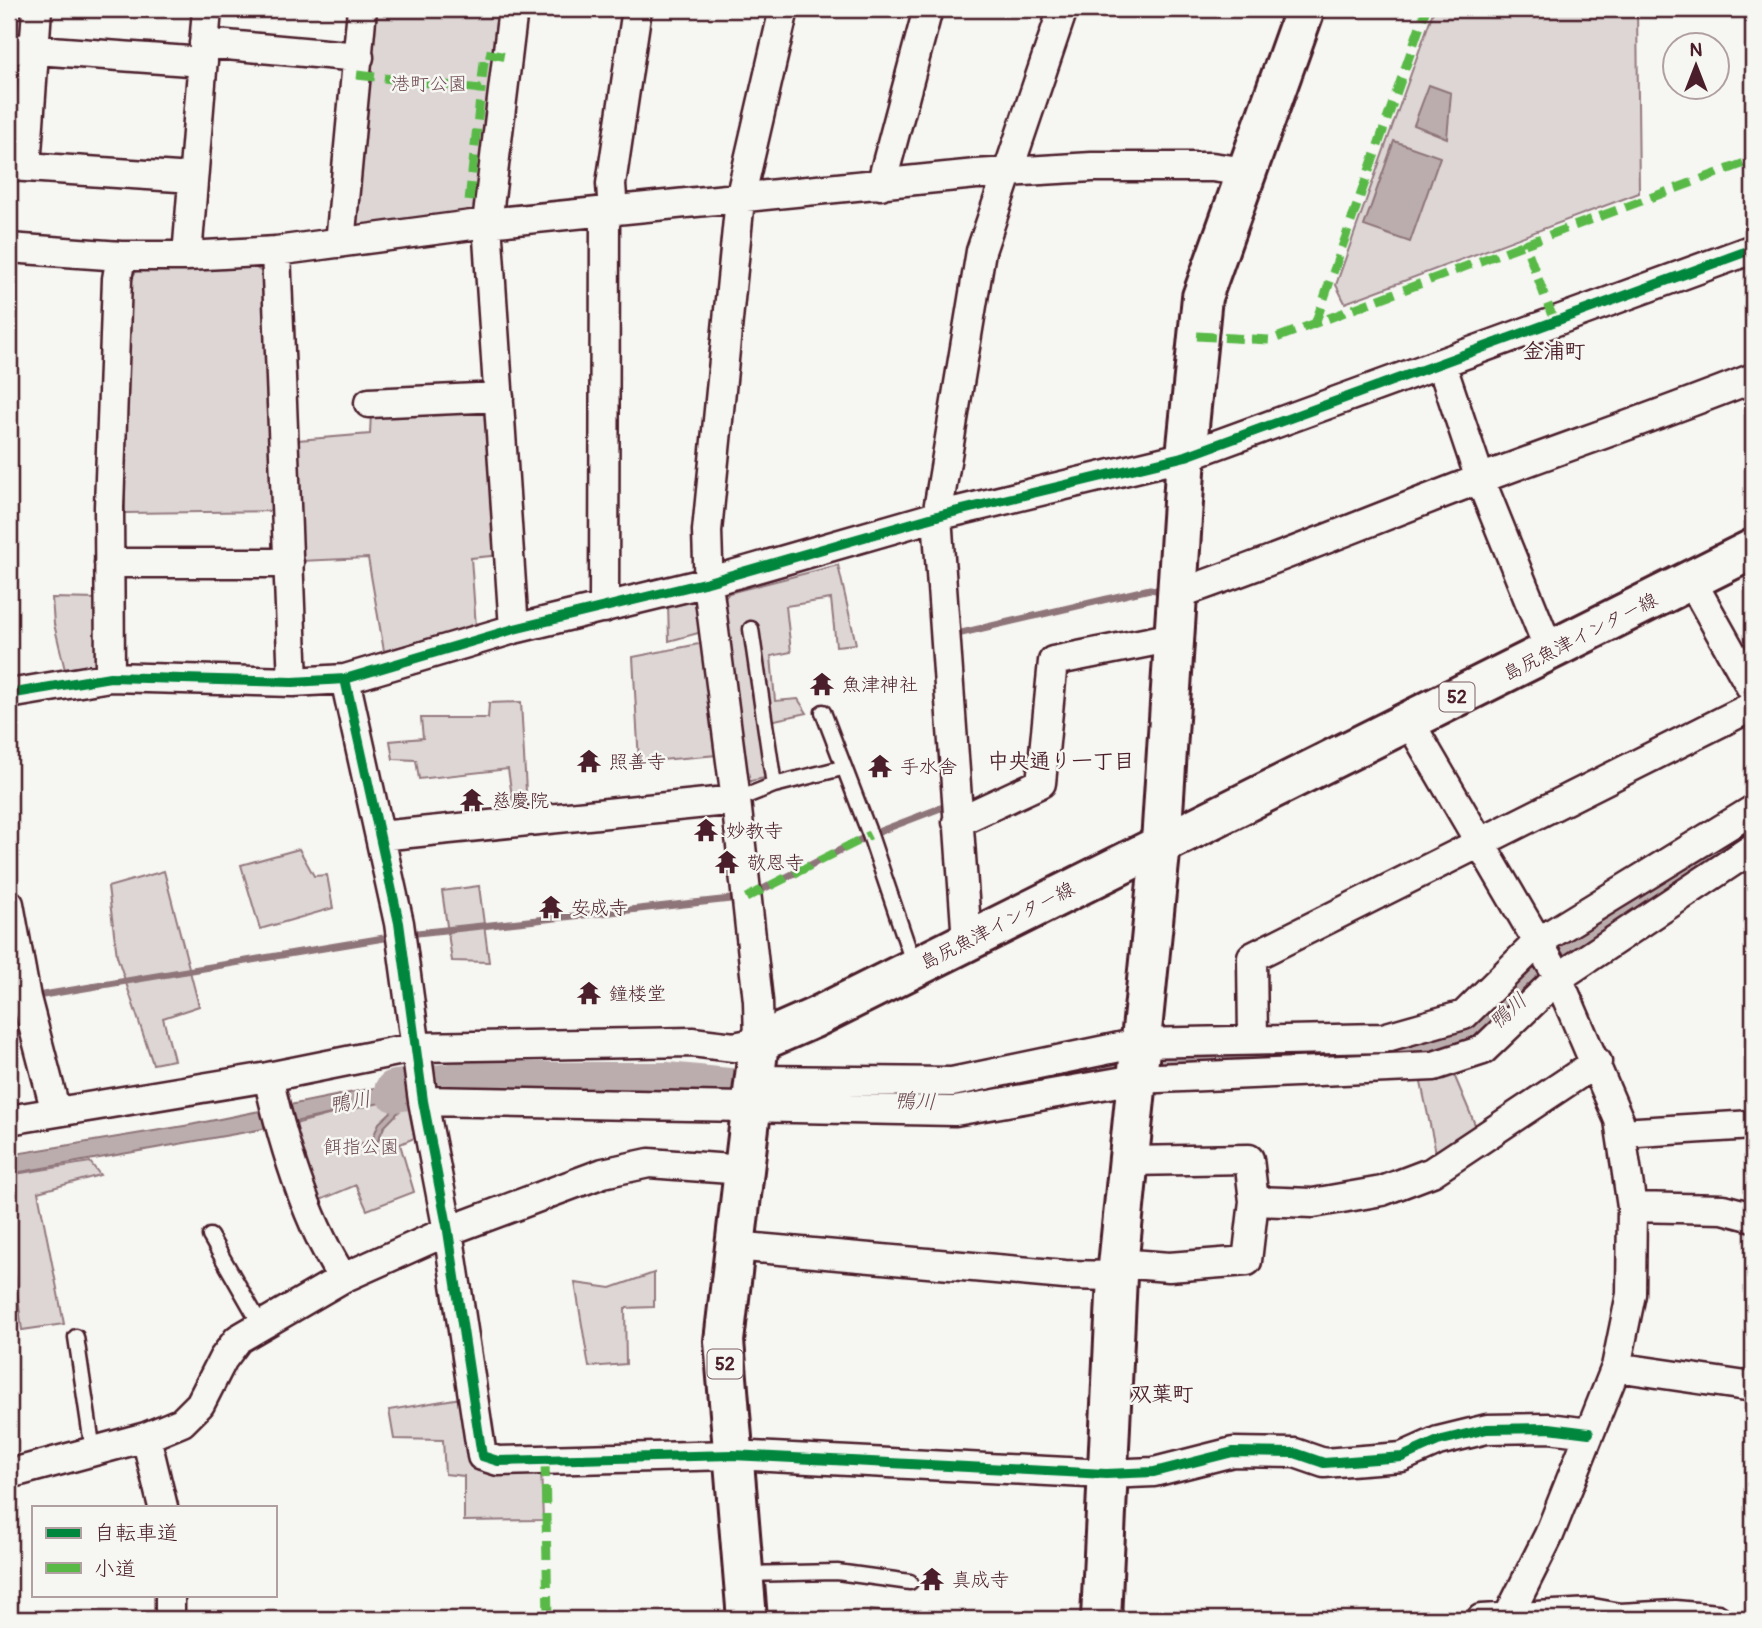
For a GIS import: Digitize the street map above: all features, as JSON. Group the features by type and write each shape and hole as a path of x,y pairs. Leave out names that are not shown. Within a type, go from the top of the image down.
{"main road":[{"path":"1101,1619 1117,1270 1161,843 1186,456 1202,297 1305,9"},
{"name":"島尻魚津インター線","path":"759,1042 967,942 1753,549"},
{"name":"52","path":"747,1619 723,1341 759,1042"}],"street":[{"path":"37,9 21,49 17,166 193,178"},
{"path":"187,257 207,9"},
{"path":"340,243 362,9"},
{"path":"513,9 487,223 514,629"},
{"path":"604,608 609,213 636,9"},
{"path":"9,1120 56,1112 275,1104 419,1060 692,1042 734,1047 759,1042 758,1001 736,800 708,582 707,531 740,199 783,9"},
{"path":"881,185 928,9"},
{"path":"967,942 937,516 981,251 1063,9"},
{"path":"21,49 359,57"},
{"path":"9,247 121,256 187,257 276,251 487,223 1009,172 1091,167 1213,167 1247,172"},
{"path":"9,694 110,677 293,682 345,679 514,629 708,582 937,516 1186,456 1753,249"},
{"path":"276,251 293,682"},
{"path":"110,677 109,563 117,279 121,256"},
{"path":"1441,363 1480,479 1550,652"},
{"path":"1178,594 1289,555 1480,479 1642,422 1753,378"},
{"path":"369,403 499,397"},
{"path":"109,563 289,563"},
{"path":"1691,580 1753,691"},
{"path":"957,822 1041,783 1053,661 1174,637"},
{"path":"345,679 399,923 423,1101 448,1231 482,1456 498,1461 732,1455 1106,1474 1154,1472 1233,1452 1295,1453 1324,1463 1402,1457 1438,1441 1487,1429 1549,1428 1589,1433"},
{"path":"1253,1040 1252,957 1753,706"},
{"path":"1409,720 1540,945 1597,1062 1621,1133 1632,1207 1630,1294 1616,1367 1549,1535 1499,1618"},
{"path":"380,835 736,800"},
{"path":"423,1101 754,1095 955,1111 1137,1057 1253,1040 1383,1038 1464,1015 1540,945 1753,810"},
{"path":"1137,1057 1434,1066 1483,1050 1557,976 1753,848"},
{"path":"9,904 18,1000 56,1112"},
{"path":"1254,1201 1312,1203 1382,1191 1432,1172 1597,1062"},
{"path":"275,1104 331,1261 343,1278"},
{"path":"1621,1133 1753,1125"},
{"path":"734,1246 1065,1275 1247,1261 1254,1201 1249,1159 1128,1161"},
{"path":"9,1474 146,1437 182,1422 200,1404 223,1359 238,1339 343,1278 448,1231 603,1173 649,1163 744,1170"},
{"path":"1632,1207 1723,1209 1753,1217"},
{"path":"1616,1367 1753,1387"},
{"path":"146,1437 163,1506"},
{"path":"170,1596 170,1619"},
{"path":"1499,1618 1592,1613 1620,1618 1698,1615 1717,1619"}],"lane":[{"path":"751,629 774,785"},
{"path":"823,712 842,768 870,835 914,966"},
{"path":"736,800 774,785 842,768"},
{"path":"210,1236 261,1325"},
{"path":"76,1337 93,1451"},
{"path":"743,1574 837,1572 910,1582"}],"green space":[{"name":"港町公園","path":"362,9 513,9 487,223 340,243"},
{"path":"1434,9 1637,9 1639,193 1345,303 1336,285"},
{"path":"248,263 270,277 275,511 125,513 125,323 130,278 139,269"},
{"path":"492,405 501,555 471,558 476,627 384,651 368,558 300,561 298,440 370,434 371,412"},
{"path":"838,565 856,644 836,646 831,599 786,606 791,652 771,656 775,701 798,699 807,713 770,721 779,775 745,782 723,600 729,593"},
{"path":"709,592 713,629 669,641 668,603"},
{"path":"52,598 98,599 97,666 65,670 54,624"},
{"path":"714,641 717,755 639,762 633,657"},
{"path":"521,702 527,809 514,810 508,769 419,779 416,760 393,759 390,741 423,738 421,718 488,718 489,703"},
{"path":"299,849 314,876 327,875 333,908 260,929 241,865"},
{"path":"164,871 199,1006 163,1018 174,1060 153,1064 117,956 108,887"},
{"path":"479,886 489,962 452,961 442,891"},
{"path":"1452,1070 1479,1134 1438,1162 1420,1078"},
{"name":"餌指公園","path":"407,1094 419,1136 400,1144 414,1192 367,1210 356,1185 318,1201 291,1125"},
{"path":"90,1162 100,1175 38,1192 64,1324 22,1330 9,1226 9,1175"},
{"path":"654,1273 654,1307 625,1308 626,1364 589,1367 575,1283 611,1288"},
{"path":"461,1398 474,1466 541,1467 543,1520 464,1521 464,1476 445,1474 443,1440 394,1439 389,1410"},
{"path":"870,1610 940,1619 868,1619"}],"water":[{"path":"1429,85 1451,93 1447,138 1414,125"},
{"path":"1394,141 1440,157 1410,242 1364,226"},
{"path":"463,1081 416,1094 384,1127 375,1147 361,1151 360,1144 372,1140 379,1123 407,1097 258,1130 9,1174 9,1155 190,1125 404,1082"}],"waterway":[{"path":"953,635 1150,589 1166,592"},
{"path":"751,895 870,835 951,804"},
{"name":"鴨川","path":"954,1101 1093,1066 1384,1054 1446,1047 1486,1031 1576,948 1753,832"},
{"path":"408,934 740,898"},
{"path":"31,997 396,936"},
{"name":"鴨川","path":"395,1091 458,1083 666,1083 792,1095"}],"marked path":[{"path":"1315,324 1426,9"},
{"path":"357,75 481,89 485,53 507,57"},
{"path":"469,201 481,89"},
{"path":"1554,321 1525,244 1753,160"},
{"path":"1197,336 1271,340 1525,244"},
{"path":"746,898 870,835"},
{"path":"545,1460 548,1619"}],"cycle path":[{"path":"9,694 110,677 293,682 345,679 514,629 708,582 937,516 1186,456 1753,249"},
{"path":"345,679 399,923 423,1101 448,1231 482,1456 498,1461 732,1455 1106,1474 1154,1472 1233,1452 1295,1453 1324,1463 1402,1457 1438,1441 1487,1429 1549,1428 1589,1433"}],"place":[{"name":"魚津神社","path":"822,684"},
{"name":"照善寺","path":"589,761"},
{"name":"手水舎","path":"880,766"},
{"name":"慈慶院","path":"472,800"},
{"name":"妙教寺","path":"706,830"},
{"name":"敬恩寺","path":"727,862"},
{"name":"安成寺","path":"551,907"},
{"name":"鐘楼堂","path":"589,993"},
{"name":"真成寺","path":"932,1579"}],"district":[{"name":"金浦町","path":"1554,351"},
{"name":"中央通り一丁目","path":"1061,761"},
{"name":"双葉町","path":"1162,1394"}]}
